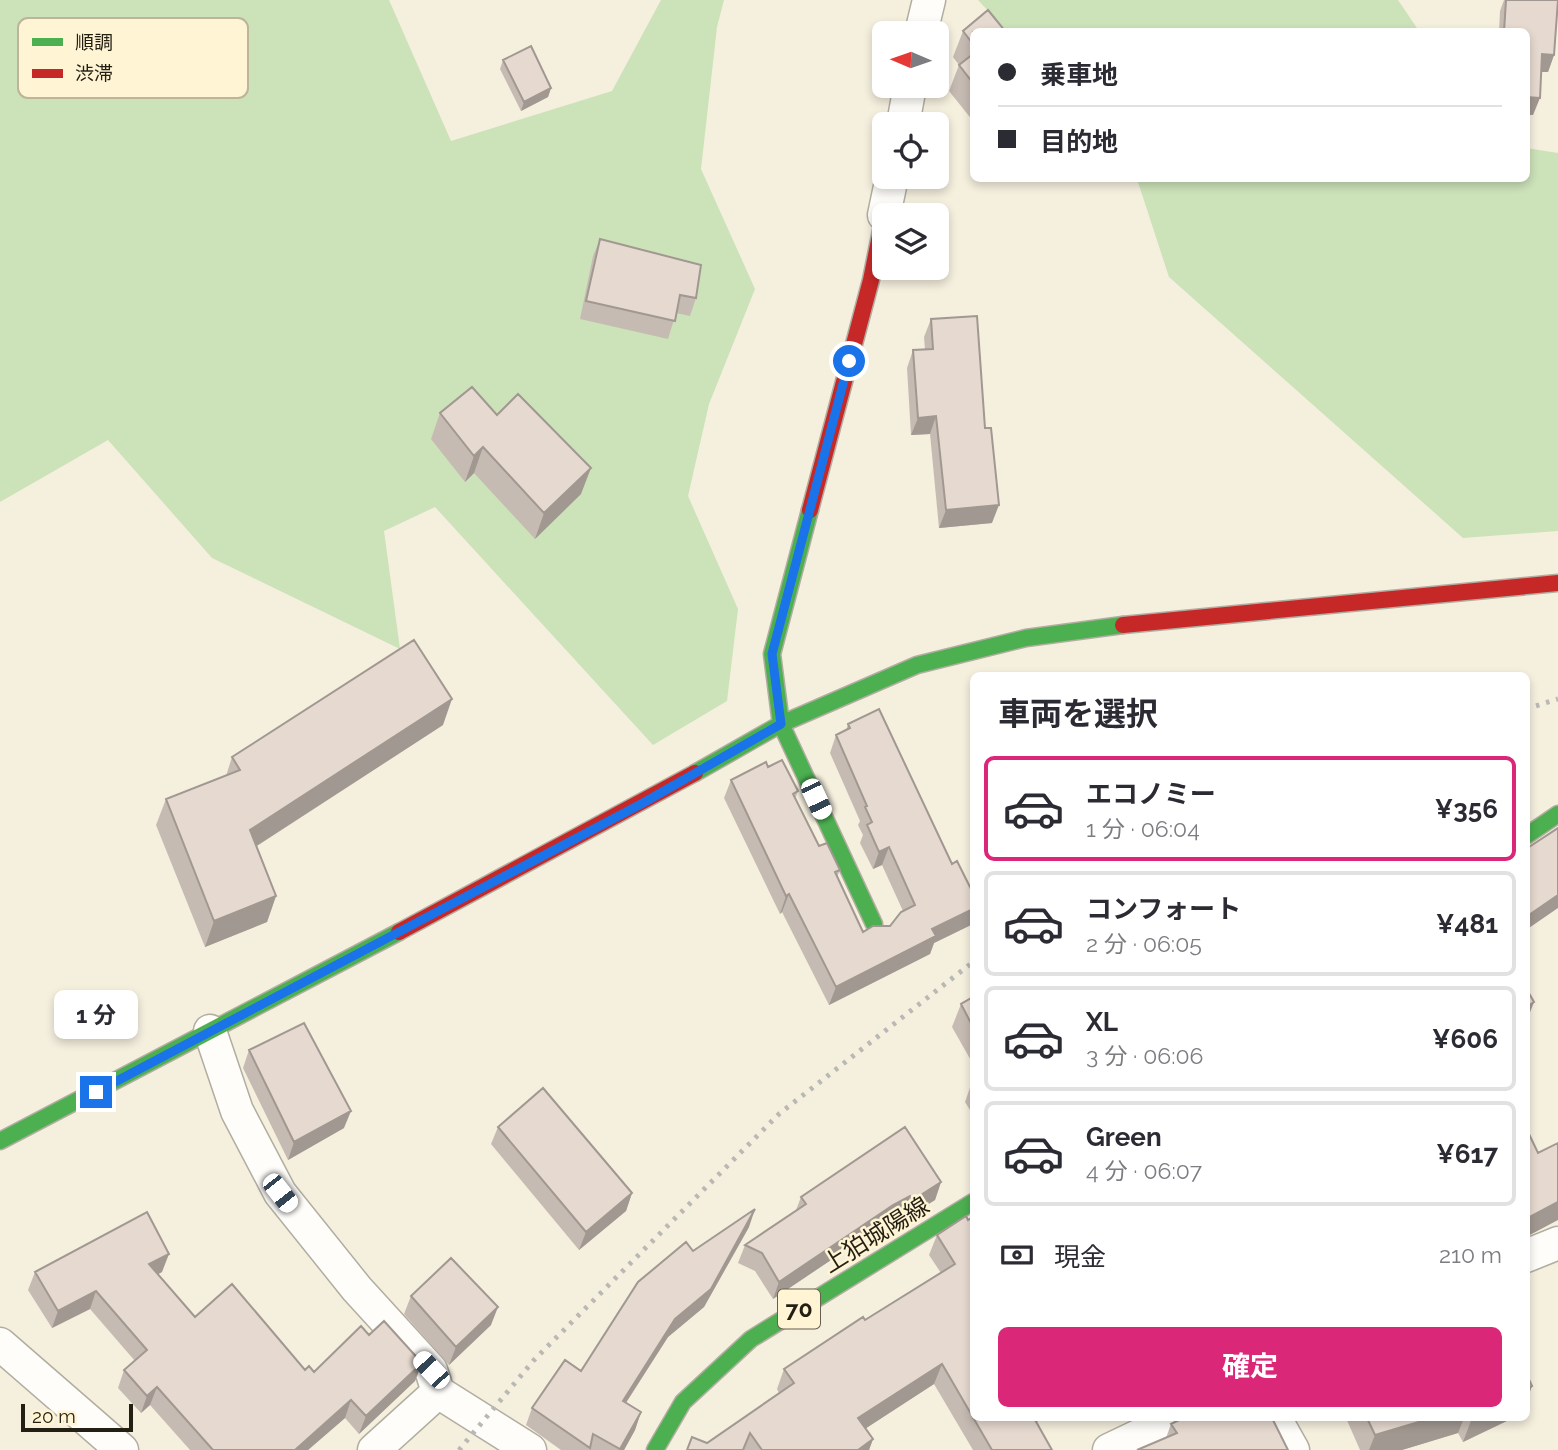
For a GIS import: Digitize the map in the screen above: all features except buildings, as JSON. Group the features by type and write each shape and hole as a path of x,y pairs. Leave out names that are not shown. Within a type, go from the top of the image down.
{"street":[{"path":"924,21 929,0"},
{"path":"872,272 772,654 781,724 874,925"},
{"path":"0,1141 643,803 781,724 917,665 1026,638 1174,618 1558,583"},
{"path":"1530,833 1558,814"},
{"path":"210,1031 237,1111 280,1193 357,1289 431,1370 438,1392 530,1450"},
{"name":"上狛城陽線","path":"655,1450 683,1402 751,1339 970,1204"},
{"path":"1530,1254 1558,1243"},
{"path":"0,1344 122,1450"},
{"path":"374,1450 438,1392"},
{"path":"1109,1450 1169,1421"},
{"path":"1277,1421 1293,1450"}],"green space":[{"path":"0,0 389,0 451,141 612,91 661,0 724,0 717,27 701,169 755,289 709,404 688,496 738,609 727,701 653,745 435,507 384,531 400,649 212,558 108,440 0,502"},
{"path":"978,0 1398,0 1417,28 1004,28"},
{"path":"1530,149 1558,153 1558,531 1463,538 1169,277 1138,182 1530,182"}],"railway":[{"path":"1530,708 1558,699"},
{"path":"459,1450 534,1360 779,1114 970,964"}],"traffic: fast":[{"path":"810,510 772,654 781,724 874,924"},
{"path":"695,773 781,724 917,665 1026,638 1123,625"},
{"path":"1530,833 1558,814"},
{"path":"0,1141 399,932"},
{"path":"655,1450 683,1402 751,1339 970,1204"}],"traffic: jam":[{"path":"810,510 872,275"},
{"path":"1123,625 1558,583"},
{"path":"399,932 695,773"}],"route":[{"path":"96,1092 643,803 781,724 772,654 849,361"}]}
